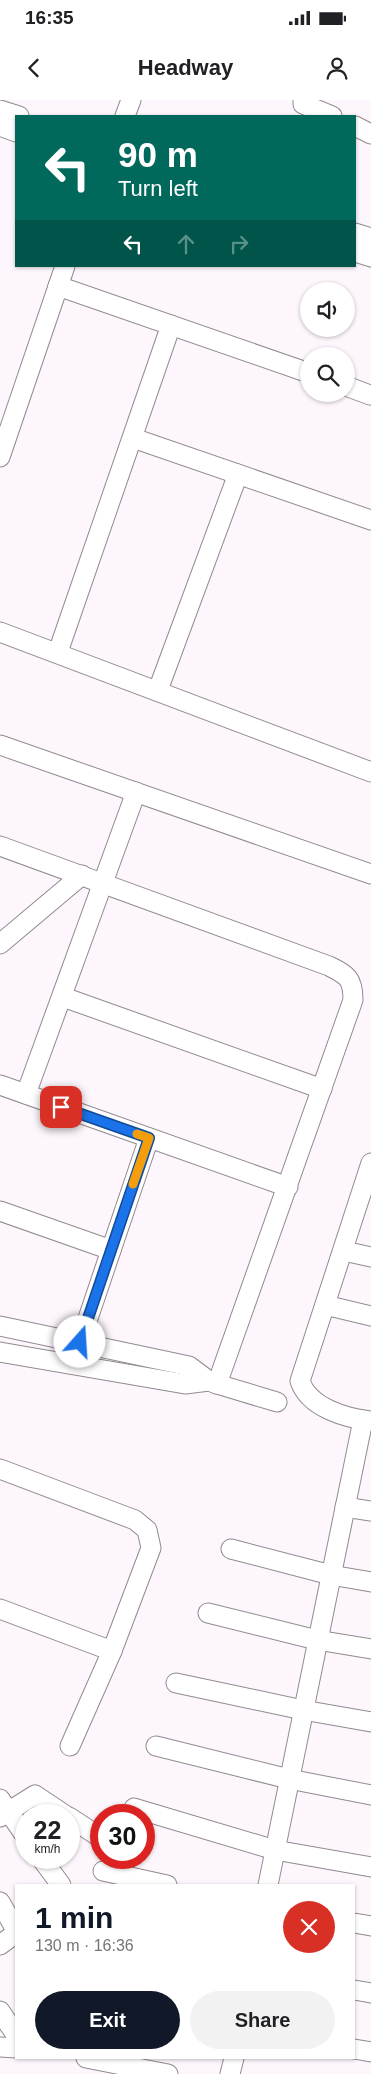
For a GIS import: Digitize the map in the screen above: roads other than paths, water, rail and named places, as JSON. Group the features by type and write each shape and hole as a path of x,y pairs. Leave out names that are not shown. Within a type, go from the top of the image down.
{"street":[{"path":"124,115 131,100"},
{"path":"302,100 303,104 330,115"},
{"path":"0,110 16,115"},
{"path":"0,126 15,132"},
{"path":"356,126 371,134"},
{"path":"356,233 371,238"},
{"path":"356,252 371,257"},
{"path":"0,456 65,267"},
{"path":"58,286 300,370"},
{"path":"58,652 171,324"},
{"path":"355,389 370,395"},
{"path":"133,438 371,520"},
{"path":"158,690 238,474"},
{"path":"0,632 58,652 371,772"},
{"path":"0,745 371,874"},
{"path":"26,1094 136,792"},
{"path":"0,846 329,966 347,975 353,987 353,1000 288,1187 213,1382"},
{"path":"0,944 82,875"},
{"path":"62,997 322,1088"},
{"path":"0,1085 288,1187"},
{"path":"80,1342 149,1138"},
{"path":"268,1884 345,1507 367,1420 331,1411 318,1403 302,1388 300,1380 344,1251 366,1201 371,1163"},
{"path":"0,1210 111,1250"},
{"path":"344,1251 371,1257"},
{"path":"325,1304 371,1316"},
{"path":"0,1326 189,1366 213,1382 276,1402"},
{"path":"0,1352 185,1384 213,1382"},
{"path":"0,1469 135,1520 148,1530 151,1548 112,1651 70,1746"},
{"path":"345,1507 371,1511"},
{"path":"232,1549 331,1575 371,1582"},
{"path":"0,1609 112,1651"},
{"path":"208,1613 317,1640 371,1649"},
{"path":"176,1683 303,1710 371,1722"},
{"path":"156,1746 290,1779 371,1795"},
{"path":"15,1824 2,1809 35,1795 49,1804"},
{"path":"155,1814 275,1850 371,1867"},
{"path":"49,1869 60,1884"},
{"path":"103,1871 162,1884"},
{"path":"0,1902 15,1929"},
{"path":"355,1922 371,1926"},
{"path":"0,1945 15,1932"},
{"path":"355,1990 371,1993"},
{"path":"0,2012 15,2034"},
{"path":"0,2047 15,2048"},
{"path":"355,2049 371,2052"},
{"path":"91,2059 168,2074"},
{"path":"230,2074 234,2059"}]}
